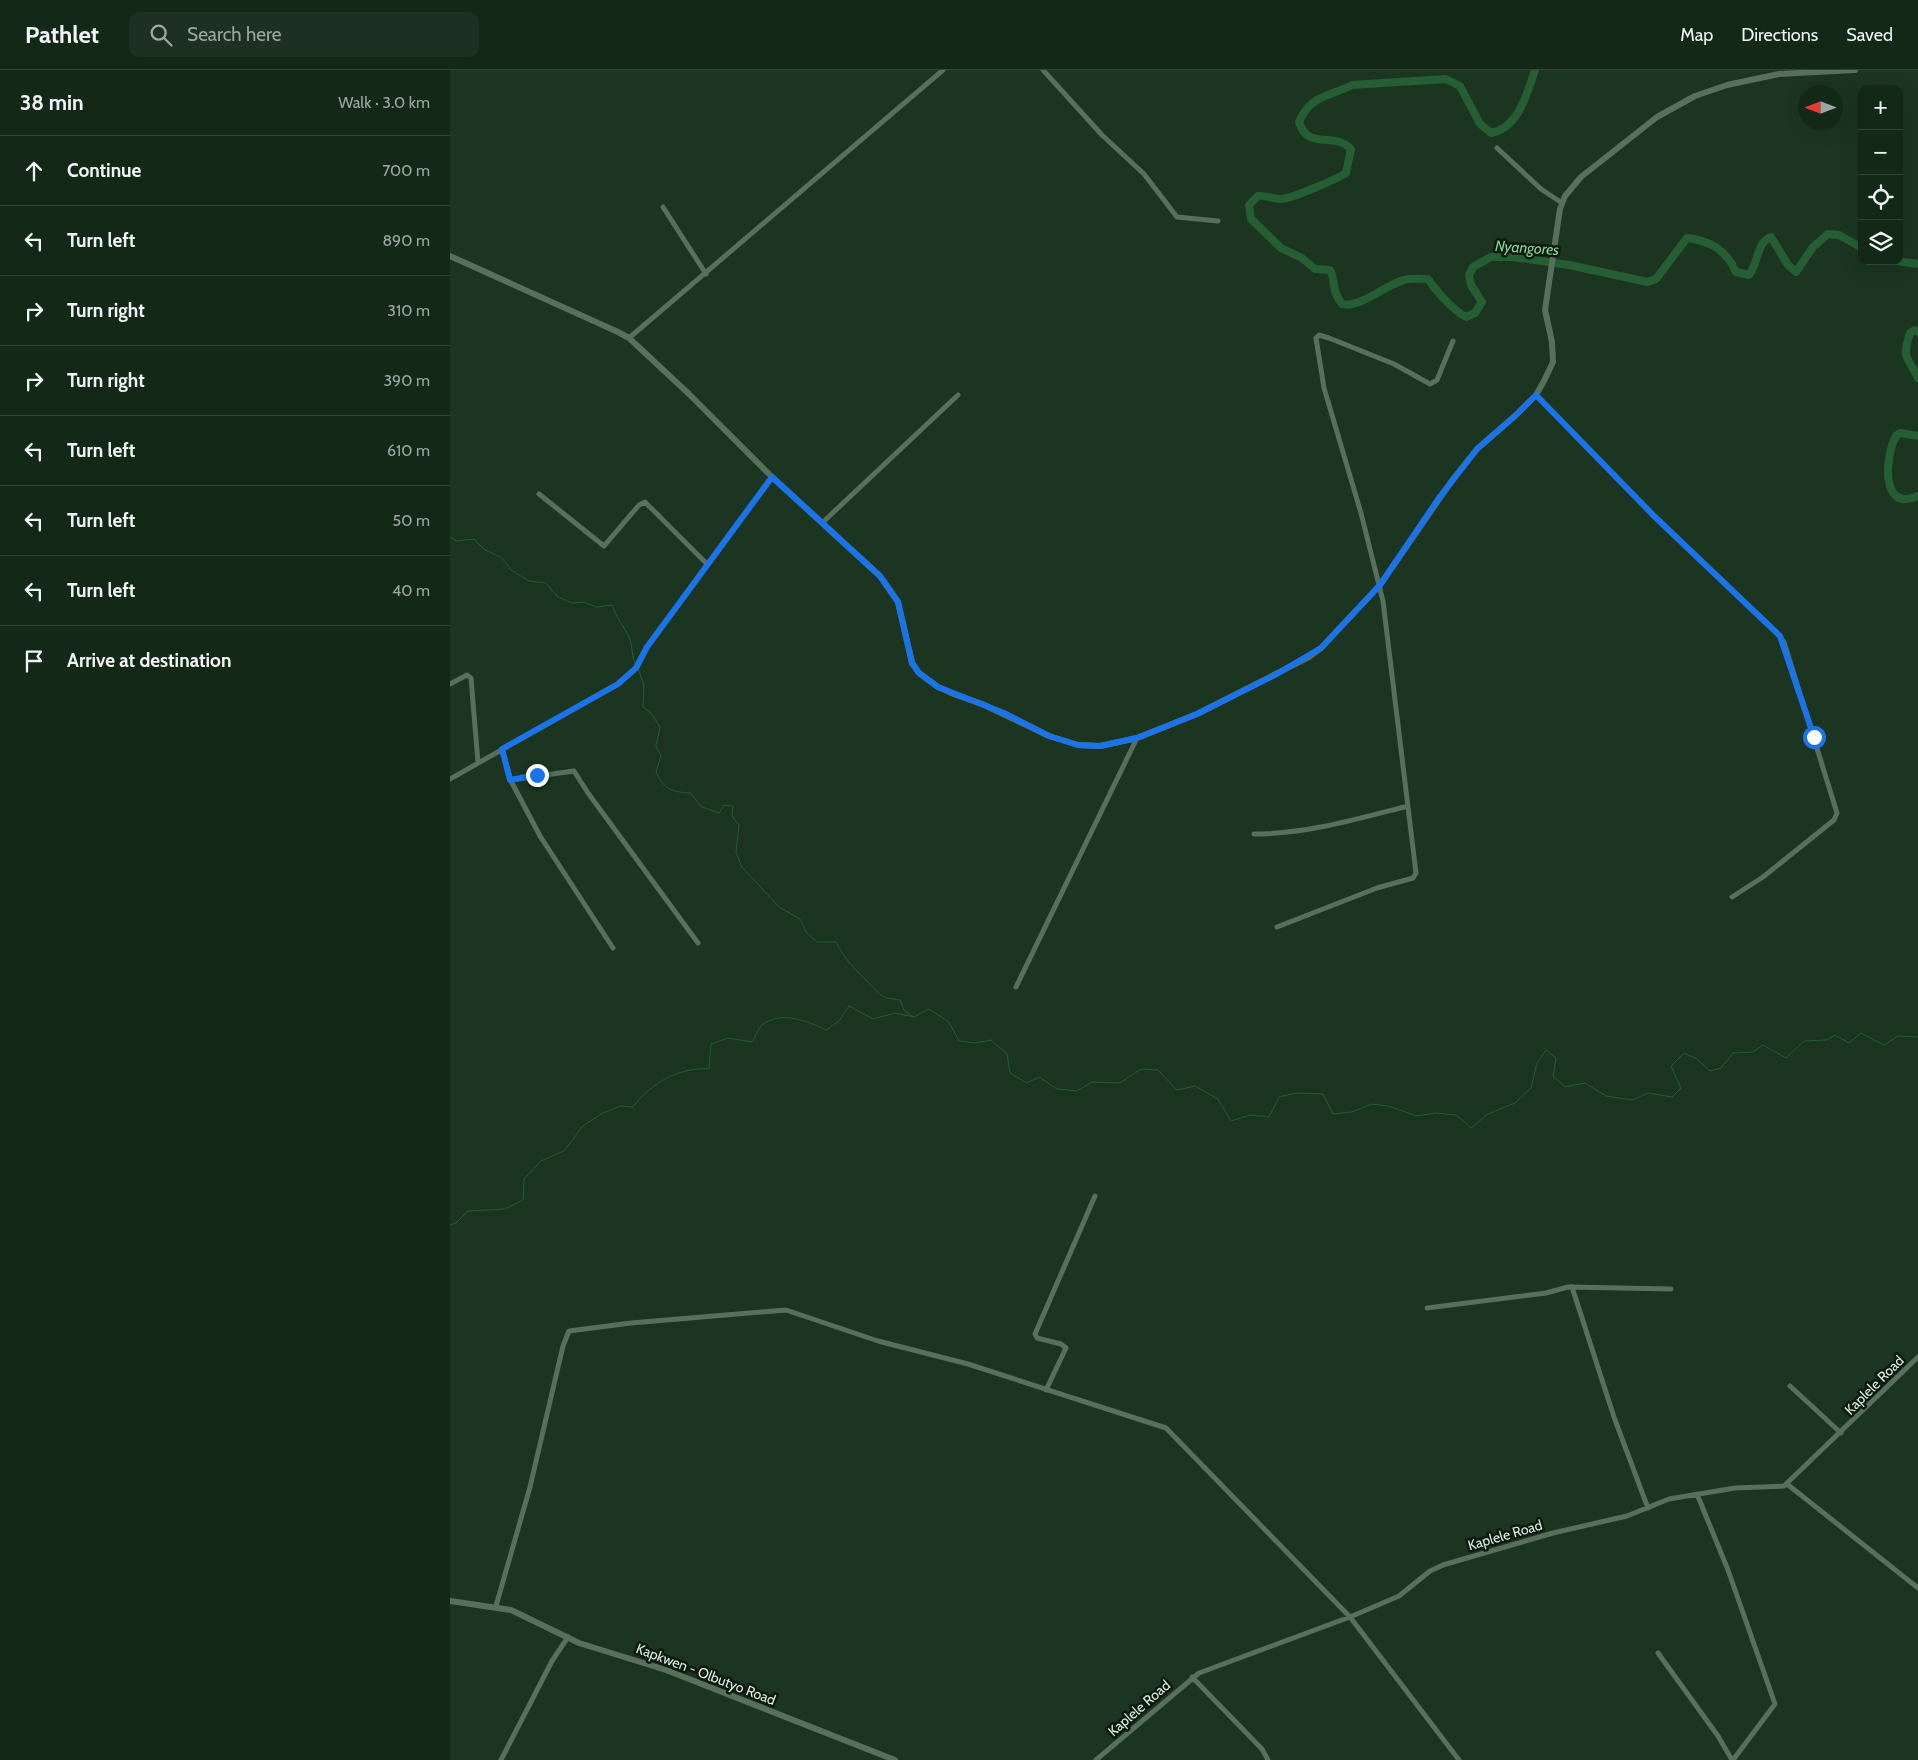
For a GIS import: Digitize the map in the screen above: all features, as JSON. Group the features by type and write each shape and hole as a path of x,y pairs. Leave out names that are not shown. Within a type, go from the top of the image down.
{"street":[{"path":"629,338 706,274 848,148 943,70"},
{"path":"1043,70 1102,135 1144,174 1177,217 1218,221"},
{"path":"450,256 629,338 690,394 772,477 880,576 889,588 903,615 912,663 919,673 938,687 1004,713 1049,736 1078,745 1100,746 1137,738 1197,714 1315,653 1380,585 1477,449 1536,395 1553,362 1552,342 1545,314 1562,203 1571,189 1594,166 1657,117 1696,96 1727,85 1779,74 1855,70"},
{"path":"1498,148 1541,189 1562,203"},
{"path":"663,207 706,274"},
{"path":"1277,927 1377,888 1415,876 1416,871 1380,585 1324,388 1316,338 1322,336 1384,361 1430,384 1437,380 1453,341"},
{"path":"822,523 958,395"},
{"path":"1536,395 1654,516 1776,632 1784,642 1837,813 1834,820 1763,877 1732,896"},
{"path":"450,779 618,684 633,672 647,647 772,477"},
{"path":"539,494 604,546 639,505 645,502 708,565"},
{"path":"450,684 467,676 471,678 478,763"},
{"path":"1016,987 1137,738"},
{"path":"502,749 510,780 540,836 613,948"},
{"path":"510,780 574,771 698,943"},
{"path":"1254,834 1279,834 1316,829 1408,806"},
{"path":"1046,1390 1066,1348 1060,1344 1038,1338 1035,1335 1095,1196"},
{"path":"1572,1287 1614,1417 1648,1508"},
{"path":"1427,1308 1572,1287 1671,1289"},
{"path":"496,1606 530,1487 567,1334 572,1330 782,1309 878,1341 954,1360 1167,1429 1350,1617 1459,1760"},
{"name":"Kaplele Road","path":"1096,1760 1192,1677 1207,1669 1350,1617 1399,1596 1430,1571 1443,1565 1553,1533 1627,1516 1669,1499 1742,1488 1778,1488 1787,1484 1918,1357"},
{"path":"1790,1386 1841,1433"},
{"path":"1787,1484 1918,1588"},
{"path":"1658,1653 1718,1736 1732,1760 1775,1704 1728,1570 1697,1494"},
{"name":"Kapkwen - Olbutyo Road","path":"450,1601 496,1606 525,1615 600,1650 666,1670 895,1760"},
{"path":"501,1760 552,1661 568,1636"},
{"path":"1192,1677 1262,1750 1268,1760"}],"waterway":[{"name":"Nyangores","path":"1535,70 1525,99 1515,117 1501,130 1491,133 1480,124 1460,86 1446,79 1352,85 1321,98 1303,113 1299,122 1303,131 1309,136 1315,139 1337,141 1351,149 1346,173 1294,196 1281,199 1258,196 1249,205 1251,219 1281,248 1302,258 1315,269 1330,270 1336,294 1342,304 1349,305 1365,300 1397,282 1428,279 1446,300 1466,317 1475,313 1482,302 1471,285 1469,275 1473,267 1491,257 1513,257 1569,265 1648,282 1656,279 1687,238 1703,241 1717,248 1732,264 1736,272 1749,275 1760,248 1766,239 1771,237 1788,265 1796,272 1813,247 1828,234 1839,235 1858,246"},
{"name":"Nyangores","path":"1903,262 1918,264"},
{"name":"Nyangores","path":"1918,332 1915,330 1910,333 1906,348 1907,357 1918,378"},
{"name":"Nyangores","path":"1918,436 1900,433 1896,436 1889,456 1888,468 1891,490 1897,497 1906,499 1918,496"},
{"path":"450,537 457,541 474,539 485,550 502,558 511,570 529,581 546,583 558,597 572,603 583,602 597,607 612,605 629,637 636,665"},
{"path":"638,668 644,686 643,707 651,713 660,727 656,746 661,756 656,772 665,786 678,792 690,793 702,807 719,813 724,805 733,806 732,816 739,825 736,852 741,866 779,907 800,919 806,932 817,942 836,942 850,964 878,993 884,997 900,1000 904,1010 913,1017"},
{"path":"450,1225 456,1223 468,1211 505,1209 523,1200 524,1179 541,1161 564,1151 583,1126 601,1114 620,1106 633,1107 648,1091 667,1078 687,1071 709,1069 711,1044 728,1038 752,1042 762,1025 777,1018 794,1018 826,1030 839,1021 849,1006 873,1019 895,1013 914,1017 929,1009 949,1022 959,1041 976,1043 991,1040 1007,1054 1010,1073 1027,1083 1039,1077 1057,1089 1077,1091 1092,1082 1120,1083 1141,1069 1158,1070 1177,1090 1195,1086 1218,1099 1231,1121 1250,1115 1269,1117 1279,1097 1296,1093 1323,1094 1333,1114 1352,1112 1372,1104 1388,1106 1417,1116 1436,1113 1456,1115 1471,1128 1488,1114 1515,1103 1531,1088 1537,1063 1546,1050 1556,1058 1553,1076 1565,1087 1585,1083 1606,1096 1632,1100 1648,1093 1672,1097 1681,1088 1671,1066 1684,1053 1697,1059 1710,1071 1721,1068 1733,1053 1753,1052 1763,1045 1786,1058 1804,1041 1826,1040 1835,1035 1849,1043 1861,1033 1884,1045 1898,1036 1918,1037"}],"route":[{"path":"537,775 510,780 504,764 502,749 618,684 633,672 643,652 772,477 880,576 889,588 898,602 903,615 905,635 912,663 919,673 938,687 1004,713 1049,736 1088,747 1100,746 1137,738 1197,714 1315,653 1380,585 1439,498 1477,449 1536,395 1553,410 1654,516 1780,636 1814,737"}]}
